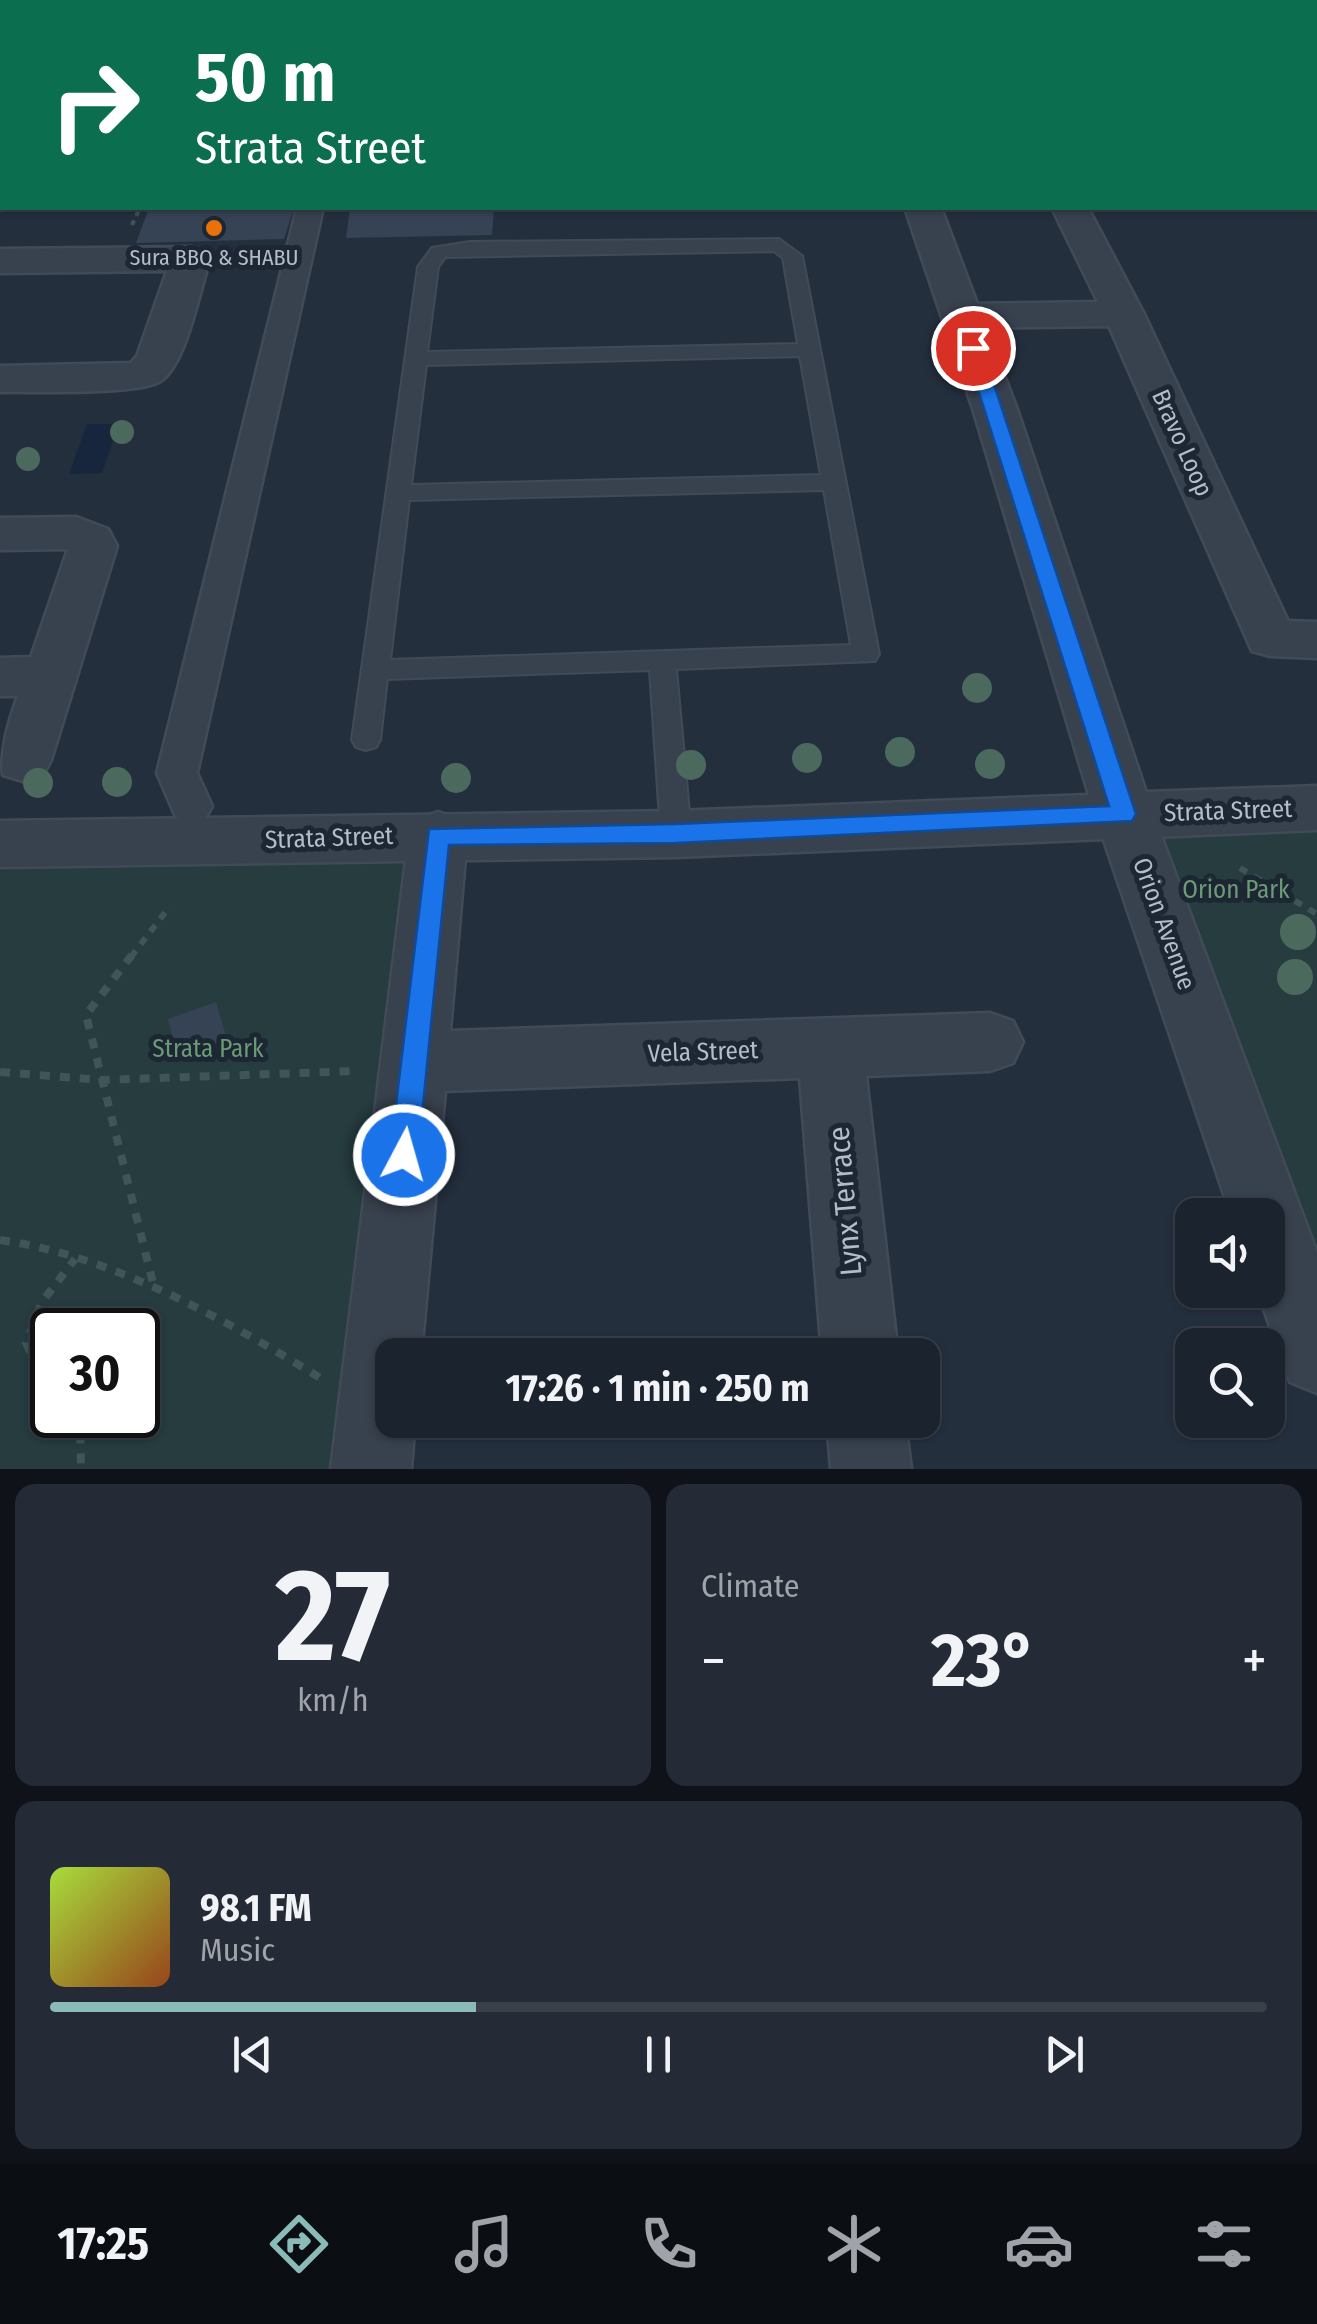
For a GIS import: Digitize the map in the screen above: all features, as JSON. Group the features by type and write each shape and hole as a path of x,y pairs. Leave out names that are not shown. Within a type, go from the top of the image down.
{"street":[{"path":"191,806 176,773 310,210"},
{"name":"Orion Avenue","path":"923,210 962,316 1124,814 1317,1355"},
{"name":"Bravo Loop","path":"1071,210 1124,314 1270,638 1317,640"},
{"path":"0,261 192,259 157,359 146,372 135,376 0,379"},
{"path":"962,316 1124,314"},
{"path":"0,534 76,534 91,540 94,546 26,676 22,760"},
{"name":"Strata Street","path":"0,844 676,834 1317,808"},
{"path":"371,1469 390,1066 438,836"},
{"name":"Vela Street","path":"390,1066 990,1042"},
{"name":"Lynx Terrace","path":"830,1047 858,1338"},
{"path":"868,1438 871,1469"}],"lane":[{"path":"631,0 657,0"},
{"path":"366,740 374,670 428,267 440,252 470,248 780,245 792,256 866,654 374,670"},
{"path":"416,360 810,350"},
{"path":"398,494 834,482"},
{"path":"662,660 676,834"}],"path":[{"path":"1240,868 1317,914"},
{"path":"154,1287 86,1016 170,906"},
{"path":"0,1072 102,1080 390,1066"},
{"path":"0,1240 29,1243 154,1287 245,1330 332,1384"},
{"path":"40,1308 76,1260"},
{"path":"80,1438 81,1469"}],"green space":[{"name":"Orion Park","path":"1317,808 1317,1257 1285,1258 1285,1198 1262,1198 1124,814"},
{"name":"Strata Park","path":"438,835 385,1338 375,1338 371,1469 0,1469 0,844"}],"water":[{"path":"87,424 119,424 102,473 69,474"}],"building":[{"name":"Sura BBQ & SHABU","path":"148,210 293,210 284,239 136,243"},
{"path":"350,210 494,210 492,235 346,238"},
{"path":"216,1002 227,1039 178,1058 168,1019"}],"place":[{"name":"Sura BBQ & SHABU","path":"214,228"}],"route":[{"path":"404,1155 438,836 676,834 1124,814 973,348"}]}
